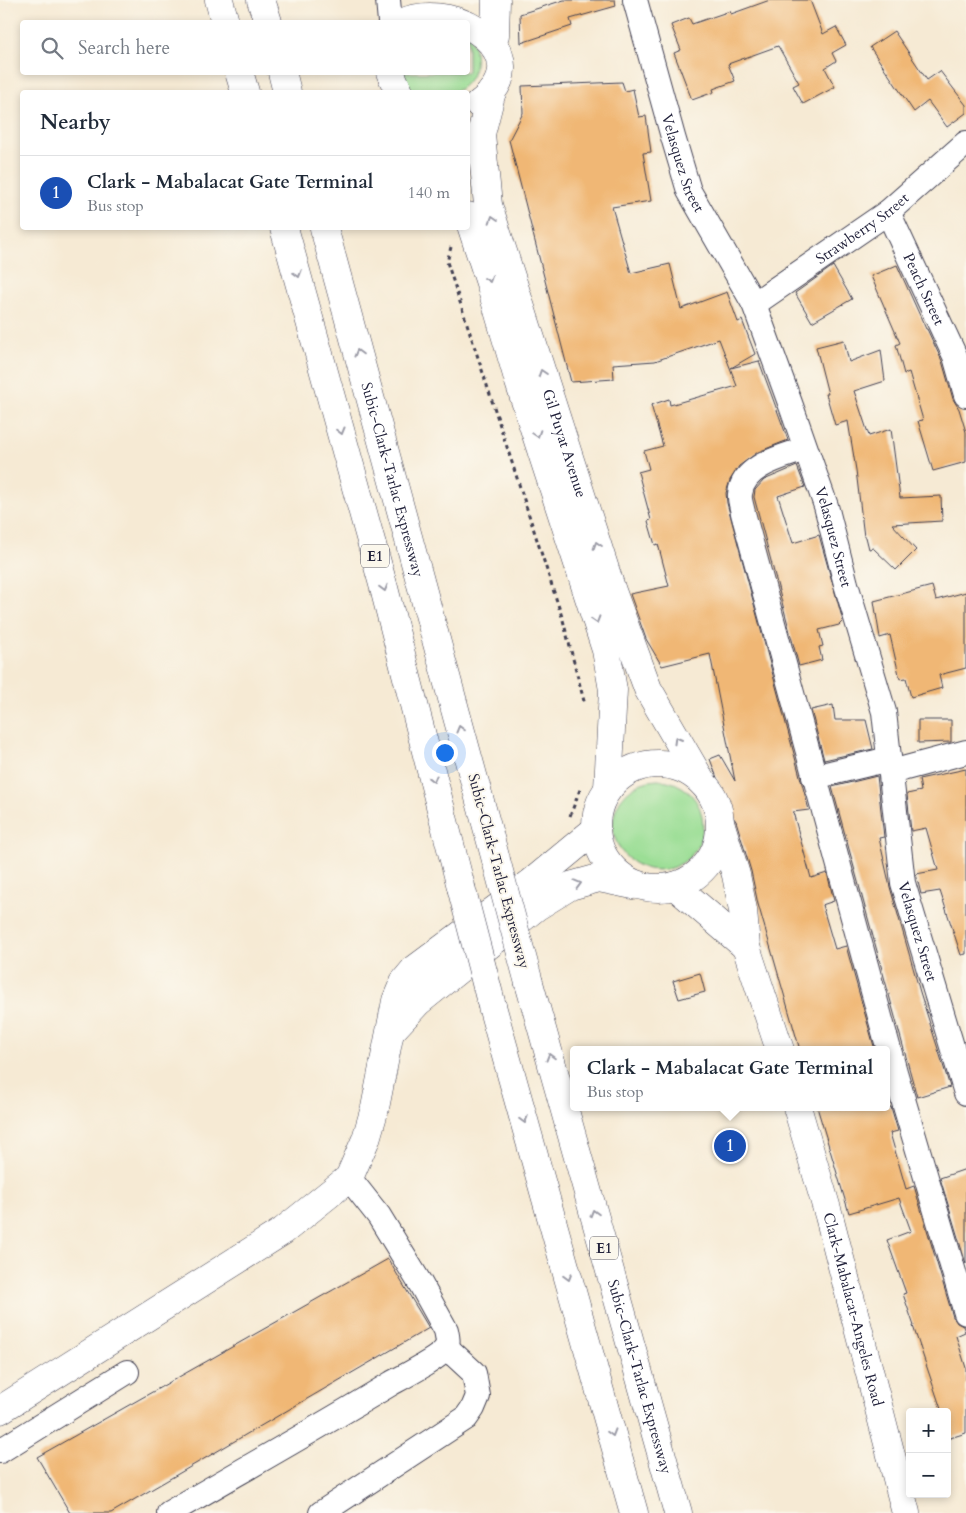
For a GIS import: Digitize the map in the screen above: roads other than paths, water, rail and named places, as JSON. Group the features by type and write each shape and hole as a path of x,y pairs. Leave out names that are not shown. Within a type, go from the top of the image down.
{"main road":[{"path":"219,0 224,20"},
{"path":"262,0 267,20"},
{"path":"495,35 496,0"},
{"path":"412,11 448,4 459,6 480,17 495,35"},
{"name":"Gil Puyat Avenue","path":"495,35 501,58 482,134 488,204 612,591 632,646 648,689 702,782"},
{"path":"240,75 244,90"},
{"path":"283,75 286,90"},
{"path":"391,75 398,90"},
{"path":"470,110 484,100 492,91"},
{"name":"Gil Puyat Avenue","path":"470,222 519,382 606,650 613,690 596,784"},
{"name":"E1","path":"285,230 384,588 492,1006 634,1513"},
{"name":"Subic-Clark-Tarlac Expressway","path":"325,230 529,984 678,1513"},
{"path":"639,886 625,880 613,871 604,859 598,845 595,830 596,815 600,801 596,784 618,778 631,770 653,764 676,767 690,773 702,782 711,793 718,808 743,910 746,947 779,1046"},
{"path":"392,1030 418,1002 536,907 570,886 599,878 657,889 675,886 688,881 709,863 720,838 721,824"},
{"path":"0,1410 283,1231 349,1178 366,1138 375,1108 392,1030 396,1001 404,982 414,970 531,883 595,830"},
{"path":"675,886 746,947"},
{"name":"Clark-Mabalacat-Angeles Road","path":"798,1111 829,1216 906,1513"}],"street":[{"path":"388,0 412,11"},
{"name":"Velasquez Street","path":"635,0 689,191 754,304 826,506 846,584 884,712 903,883 966,1093"},
{"name":"Strawberry Street","path":"754,304 888,212 966,143"},
{"name":"Peach Street","path":"888,212 955,356 966,395"},
{"path":"805,448 769,462 749,474 742,486 740,496 743,514 888,1046"},
{"path":"814,777 966,752"},
{"path":"890,1054 966,1313"},
{"path":"169,1513 318,1428 447,1348 448,1338 446,1330 420,1283 379,1216 349,1178"},
{"path":"321,1513 466,1418 478,1396 474,1373 447,1348"},
{"path":"0,1451 126,1372"}],"place":[{"name":"Clark - Mabalacat Gate Terminal","path":"730,1146"}]}
